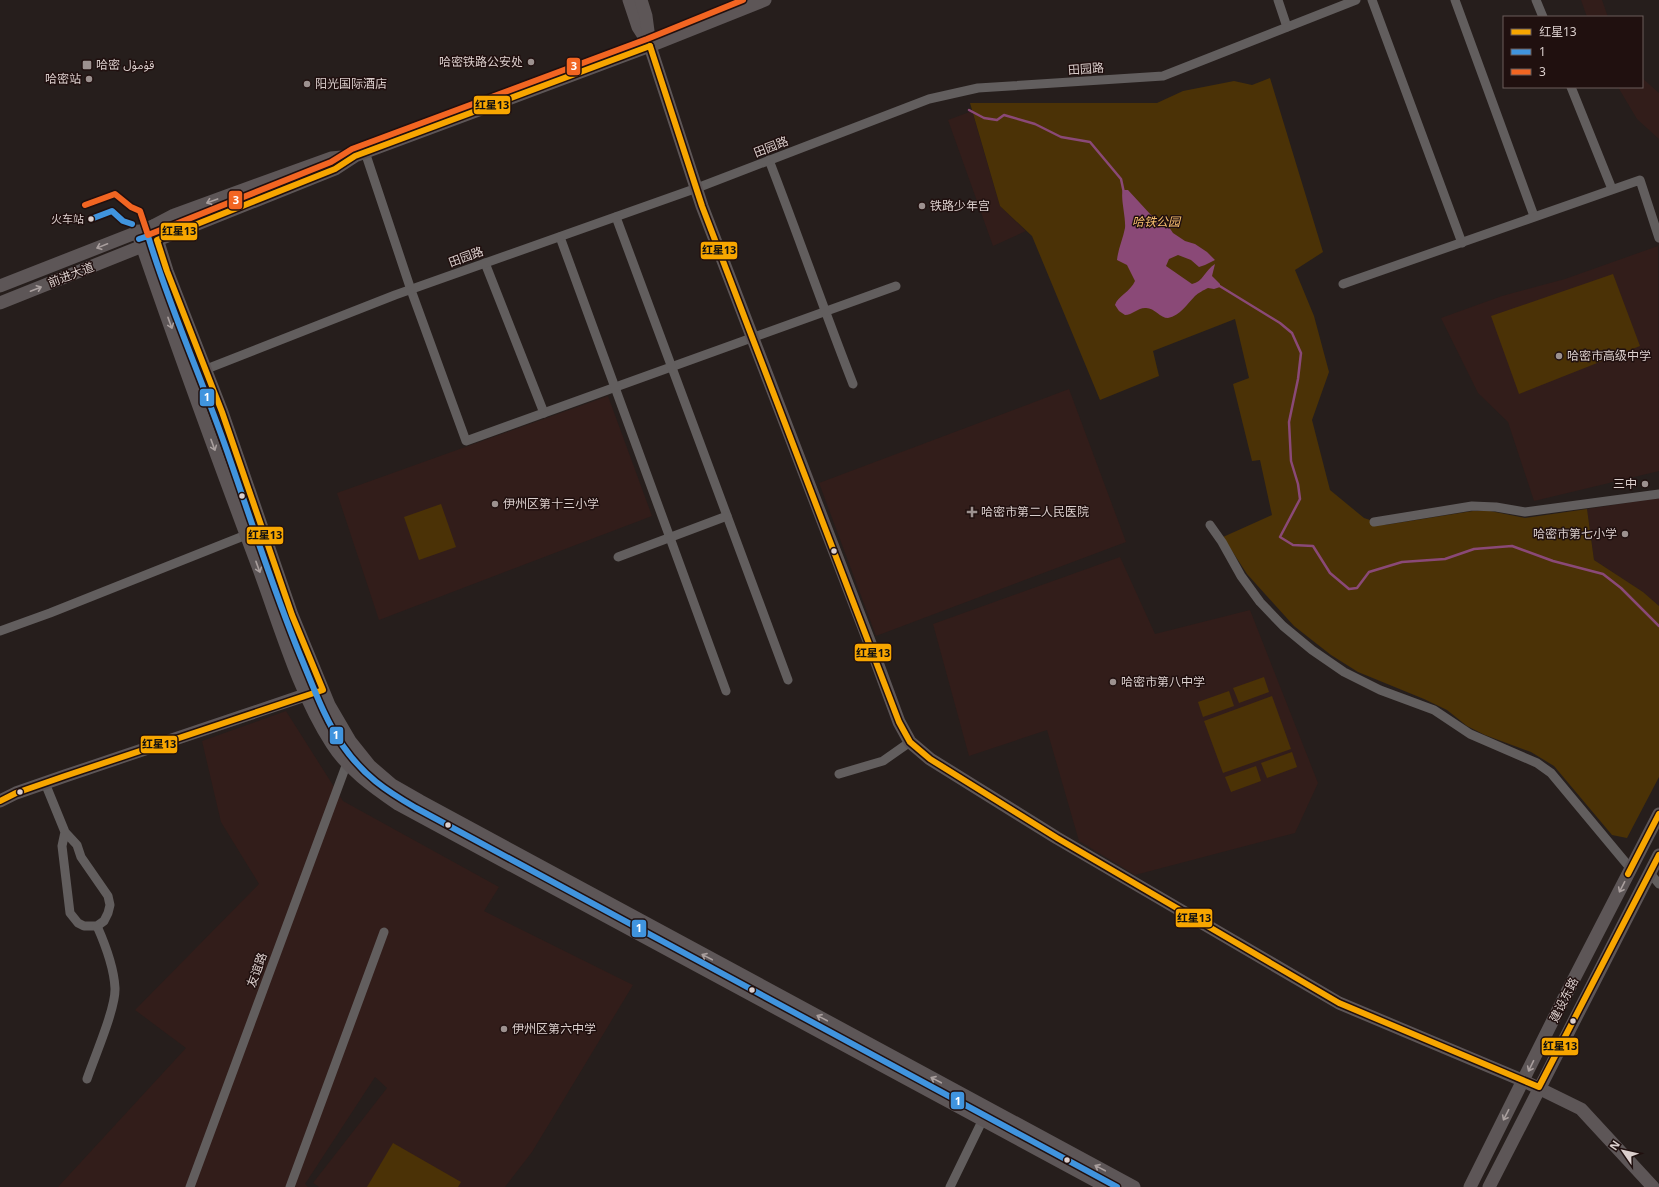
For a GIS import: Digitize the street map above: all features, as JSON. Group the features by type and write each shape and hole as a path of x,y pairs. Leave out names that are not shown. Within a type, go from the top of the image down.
{"main road":[{"path":"629,0 638,27 650,46"},
{"path":"641,0 646,16 650,46 702,206 871,646 885,687 899,722 910,742 930,759 1057,838 1339,1003 1539,1087 1581,1109 1653,1187"},
{"path":"0,286 153,226 174,215 331,158 360,154 650,46 765,0"},
{"name":"前进大道","path":"0,303 335,169 360,154"},
{"path":"153,226 167,271 204,370 222,412 292,615 322,690 329,705 350,740 370,766 392,785 986,1114 1107,1187"},
{"path":"137,231 246,535 306,695 333,745 347,763 368,782 398,804 986,1114 1134,1187"},
{"path":"0,801 45,783 322,690"},
{"name":"建设东路","path":"1470,1187 1659,814"},
{"name":"建设东路","path":"1489,1187 1659,855"}],"street":[{"path":"1278,0 1287,27"},
{"name":"田园路","path":"204,370 411,290 697,188 941,96 978,88 1162,76 1356,0"},
{"path":"1372,0 1462,243"},
{"path":"1455,0 1534,216"},
{"path":"1536,0 1543,16"},
{"path":"1571,88 1612,189"},
{"path":"360,154 466,441 896,286"},
{"path":"769,160 853,384"},
{"path":"1343,284 1640,180 1659,238"},
{"path":"616,217 788,680"},
{"path":"560,237 726,691"},
{"path":"486,263 544,413"},
{"path":"1374,522 1472,506 1496,507 1525,512 1659,494"},
{"path":"618,557 727,516"},
{"path":"1210,525 1222,542 1241,576 1260,602 1283,626 1312,650 1344,672 1374,687 1434,710 1470,734 1537,763 1551,773 1631,869"},
{"path":"0,631 50,613 246,535"},
{"path":"839,774 883,761 910,742"},
{"name":"友谊路","path":"190,1187 329,807 347,763"},
{"path":"45,783 64,832 77,845 81,858 108,896 110,905 108,913 104,920 97,926 84,926 78,923 70,913 62,846 64,832"},
{"path":"1650,873 1659,884"},
{"path":"87,1079 112,1008 115,988 107,950 97,926"},
{"path":"290,1187 384,932"},
{"path":"950,1187 986,1114"}],"shaded area":[{"path":"1581,0 1602,0 1608,16 1587,16"},
{"path":"1643,79 1659,93 1659,139 1637,119 1619,88 1643,88"},
{"path":"972,111 1000,206 1026,231 993,246 948,120"},
{"path":"1123,190 1128,190 1151,215 1167,224 1173,233 1185,241 1195,244 1207,252 1215,260 1199,267 1191,260 1178,255 1169,259 1166,266 1192,284 1199,281 1215,264 1212,276 1220,284 1220,287 1214,289 1208,288 1201,292 1195,296 1180,312 1168,318 1165,318 1148,308 1142,308 1125,315 1119,311 1115,305 1116,302 1133,285 1135,281 1127,265 1117,260 1125,228 1122,197"},
{"name":"哈密市高级中学","path":"1658,246 1659,471 1534,501 1508,422 1478,393 1441,318 1502,296 1565,279"},
{"name":"哈密市第二人民医院","path":"1069,389 1126,542 876,636 819,483"},
{"name":"伊州区第十三小学","path":"608,396 652,516 379,620 337,493"},
{"name":"哈密市第七小学","path":"1659,498 1659,606 1643,592 1594,560 1587,509"},
{"name":"哈密市第八中学","path":"1120,557 1155,634 1250,610 1318,783 1295,833 1135,875 1079,841 1047,730 969,756 933,624"},
{"path":"286,711 343,801 499,887 484,911 633,985 532,1152 505,1187 319,1187 313,1183 387,1088 375,1077 305,1184 308,1187 58,1187 186,1048 135,1010 259,884 221,822 202,741"}],"green space":[{"name":"哈铁公园","path":"1270,78 1323,252 1295,270 1314,316 1329,372 1312,420 1330,490 1364,518 1385,525 1473,511 1490,511 1525,518 1587,509 1594,560 1643,592 1659,606 1659,777 1627,838 1612,835 1554,766 1531,752 1485,735 1467,726 1447,710 1358,672 1331,655 1294,626 1247,574 1223,537 1272,515 1260,460 1252,461 1233,384 1249,378 1235,319 1153,351 1159,376 1100,400 1032,236 1000,206 970,103 1157,103 1183,91 1234,81 1252,85"},
{"path":"1613,274 1640,346 1519,394 1491,316"},
{"path":"441,504 456,547 419,560 404,517"},
{"path":"1264,677 1269,692 1239,703 1233,688"},
{"path":"1229,691 1234,706 1203,717 1198,702"},
{"path":"1272,696 1291,749 1223,773 1204,721"},
{"path":"1292,752 1297,767 1267,778 1261,763"},
{"path":"1256,766 1261,781 1231,792 1225,777"},
{"path":"393,1143 461,1182 458,1187 367,1187"}],"waterway":[{"path":"969,110 984,118 997,120 1004,115 1035,124 1061,137 1090,142 1121,179 1124,193"},
{"path":"1218,285 1280,323 1292,333 1301,353 1298,379 1289,422 1291,461 1298,484 1300,499 1280,537 1293,545 1313,546 1330,573 1349,589 1357,588 1369,572 1402,562 1445,559 1474,549 1512,546 1553,561 1603,574 1621,588 1659,626"}],"transit line":[{"name":"3","path":"85,205 115,194 131,207 140,211 148,235 331,162 352,149 647,39 743,0"},
{"name":"红星13","path":"650,46 702,206 899,722 910,742 930,759 1057,838 1339,1003 1539,1087 1659,855"},
{"name":"红星13","path":"0,801 16,793 65,776 323,690 292,615 222,412 167,271 157,240 335,169 355,156 650,46"},
{"name":"1","path":"91,219 112,211 123,221 132,224"},
{"name":"1","path":"139,239 148,236 166,290 227,451 262,554 319,702 343,746 367,774 394,795 416,808 1117,1187"},
{"name":"红星13","path":"1628,874 1659,814"}],"place":[{"name":"哈密铁路公安处","path":"531,62"},
{"name":"哈密 قۇمۇل","path":"87,65"},
{"name":"哈密站","path":"89,79"},
{"name":"阳光国际酒店","path":"307,84"},
{"name":"铁路少年宫","path":"922,206"},
{"name":"火车站","path":"91,219"},
{"name":"哈密市高级中学","path":"1559,356"},
{"name":"三中","path":"1645,484"},
{"name":"伊州区第十三小学","path":"495,504"},
{"name":"哈密市第二人民医院","path":"972,512"},
{"name":"哈密市第七小学","path":"1625,534"},
{"name":"哈密市第八中学","path":"1113,682"},
{"name":"伊州区第六中学","path":"504,1029"}]}
